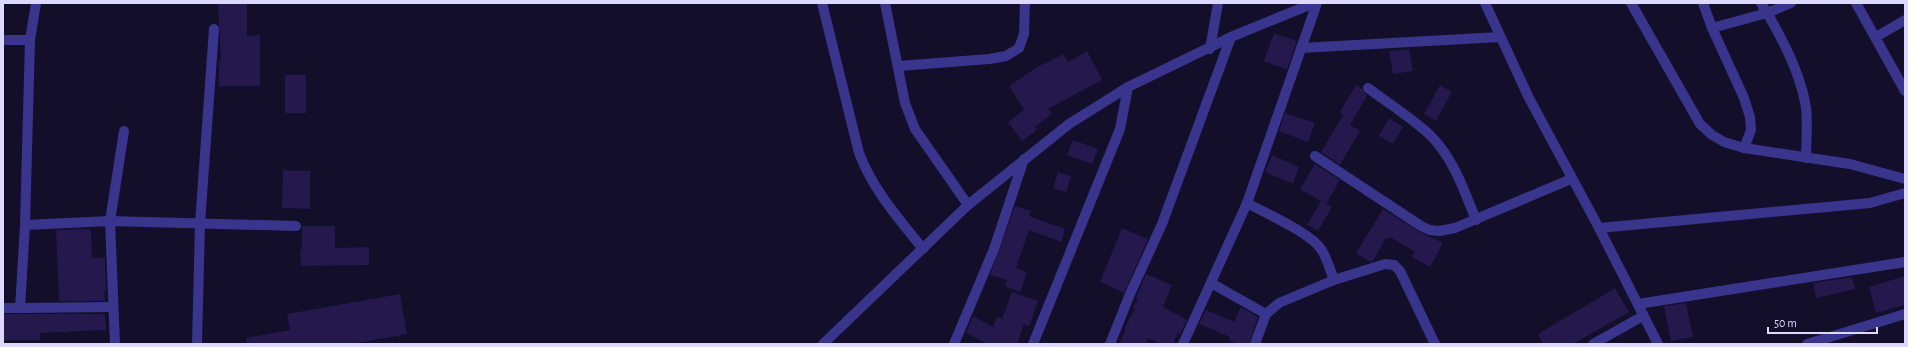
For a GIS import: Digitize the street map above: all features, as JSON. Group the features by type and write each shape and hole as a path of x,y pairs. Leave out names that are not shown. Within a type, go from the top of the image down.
{"street":[{"path":"20,308 25,225 30,40 36,3"},
{"path":"822,3 859,153 867,173 878,190 923,249"},
{"path":"885,3 899,66 905,103 915,129 968,205"},
{"path":"899,66 988,59 1006,56 1019,48 1024,34 1025,3"},
{"path":"1210,49 1218,3"},
{"path":"823,344 968,205 1069,124 1128,87 1210,49 1231,37 1314,3"},
{"path":"1183,344 1246,204 1317,3"},
{"path":"1485,3 1529,98 1599,228 1658,344"},
{"path":"1631,3 1700,124 1712,135 1724,142 1744,148 1850,164 1905,179"},
{"path":"1703,3 1712,28 1744,98 1750,117 1751,130 1744,148"},
{"path":"1761,3 1790,58 1799,82 1806,108 1806,158"},
{"path":"1712,28 1767,13 1791,3"},
{"path":"1856,3 1905,91"},
{"path":"1876,37 1905,20"},
{"path":"197,344 200,223 214,29"},
{"path":"1110,344 1130,294 1162,224 1231,37"},
{"path":"1301,48 1500,37"},
{"path":"3,40 30,40"},
{"path":"1033,344 1120,128 1128,87"},
{"path":"1368,88 1429,135 1447,156 1457,174 1476,220"},
{"path":"115,344 110,221 124,131"},
{"path":"1315,156 1430,230 1446,230 1476,220 1572,179"},
{"path":"954,344 994,249 1024,159"},
{"path":"1599,228 1870,203 1905,193"},
{"path":"1246,204 1309,237 1320,247 1334,280"},
{"path":"25,225 110,221 296,226"},
{"path":"1638,304 1905,262"},
{"path":"1255,344 1266,314 1279,303 1334,280 1385,264 1394,265 1400,271 1435,344"},
{"path":"1211,283 1266,314"},
{"path":"3,308 113,307"},
{"path":"1807,344 1905,314"},
{"path":"1593,344 1643,316"}],"building":[{"path":"218,3 247,3 247,36 260,35 260,86 219,86 219,61 221,61"},
{"path":"1274,33 1297,41 1287,70 1264,61"},
{"path":"1409,49 1413,71 1393,74 1389,51"},
{"path":"1087,51 1102,80 1048,109 1052,114 1035,127 1037,130 1022,141 1008,122 1024,110 1009,86 1037,67 1064,54 1068,62"},
{"path":"285,75 306,75 306,113 285,113"},
{"path":"1356,85 1362,89 1367,96 1350,125 1360,131 1340,165 1321,152 1343,115 1340,112"},
{"path":"1440,85 1452,92 1436,121 1424,114"},
{"path":"1285,113 1315,123 1308,142 1279,131"},
{"path":"1389,118 1403,127 1393,144 1379,136"},
{"path":"1073,140 1098,149 1092,164 1067,155"},
{"path":"1272,155 1299,167 1293,184 1265,172"},
{"path":"1315,164 1340,180 1326,204 1300,189"},
{"path":"283,170 310,171 310,209 282,208"},
{"path":"1058,172 1071,176 1066,192 1053,188"},
{"path":"1321,201 1332,207 1318,231 1307,225"},
{"path":"1015,206 1031,211 1029,216 1065,229 1061,242 1029,230 1016,268 1027,272 1020,292 1005,286 1007,280 990,275"},
{"path":"1383,209 1418,231 1443,243 1430,267 1412,257 1415,252 1390,237 1389,239 1386,238 1373,261 1370,262 1356,253"},
{"path":"302,226 335,226 335,248 369,247 369,265 301,266 300,250 302,250"},
{"path":"1122,228 1148,239 1124,293 1100,282"},
{"path":"91,229 92,258 105,257 105,301 59,301 56,230"},
{"path":"1146,274 1172,285 1163,307 1187,320 1180,334 1178,333 1173,344 1159,344 1148,338 1145,344 1119,344 1126,330 1124,329 1135,309 1133,308 1138,299 1136,298"},
{"path":"1905,276 1905,305 1876,313 1869,287"},
{"path":"1852,277 1855,289 1816,298 1813,283"},
{"path":"1615,288 1629,312 1573,344 1543,344 1538,334"},
{"path":"1012,292 1038,301 1029,326 1024,324 1017,344 988,344 966,333 973,316 993,327 997,317 1002,319"},
{"path":"400,294 407,334 351,344 247,344 246,338 290,330 287,314"},
{"path":"1686,303 1693,337 1671,341 1664,306"},
{"path":"1241,307 1258,317 1249,344 1238,344 1229,340 1230,337 1199,324 1206,310 1234,322"},
{"path":"3,314 105,314 106,330 40,333 40,340 3,340"}]}
